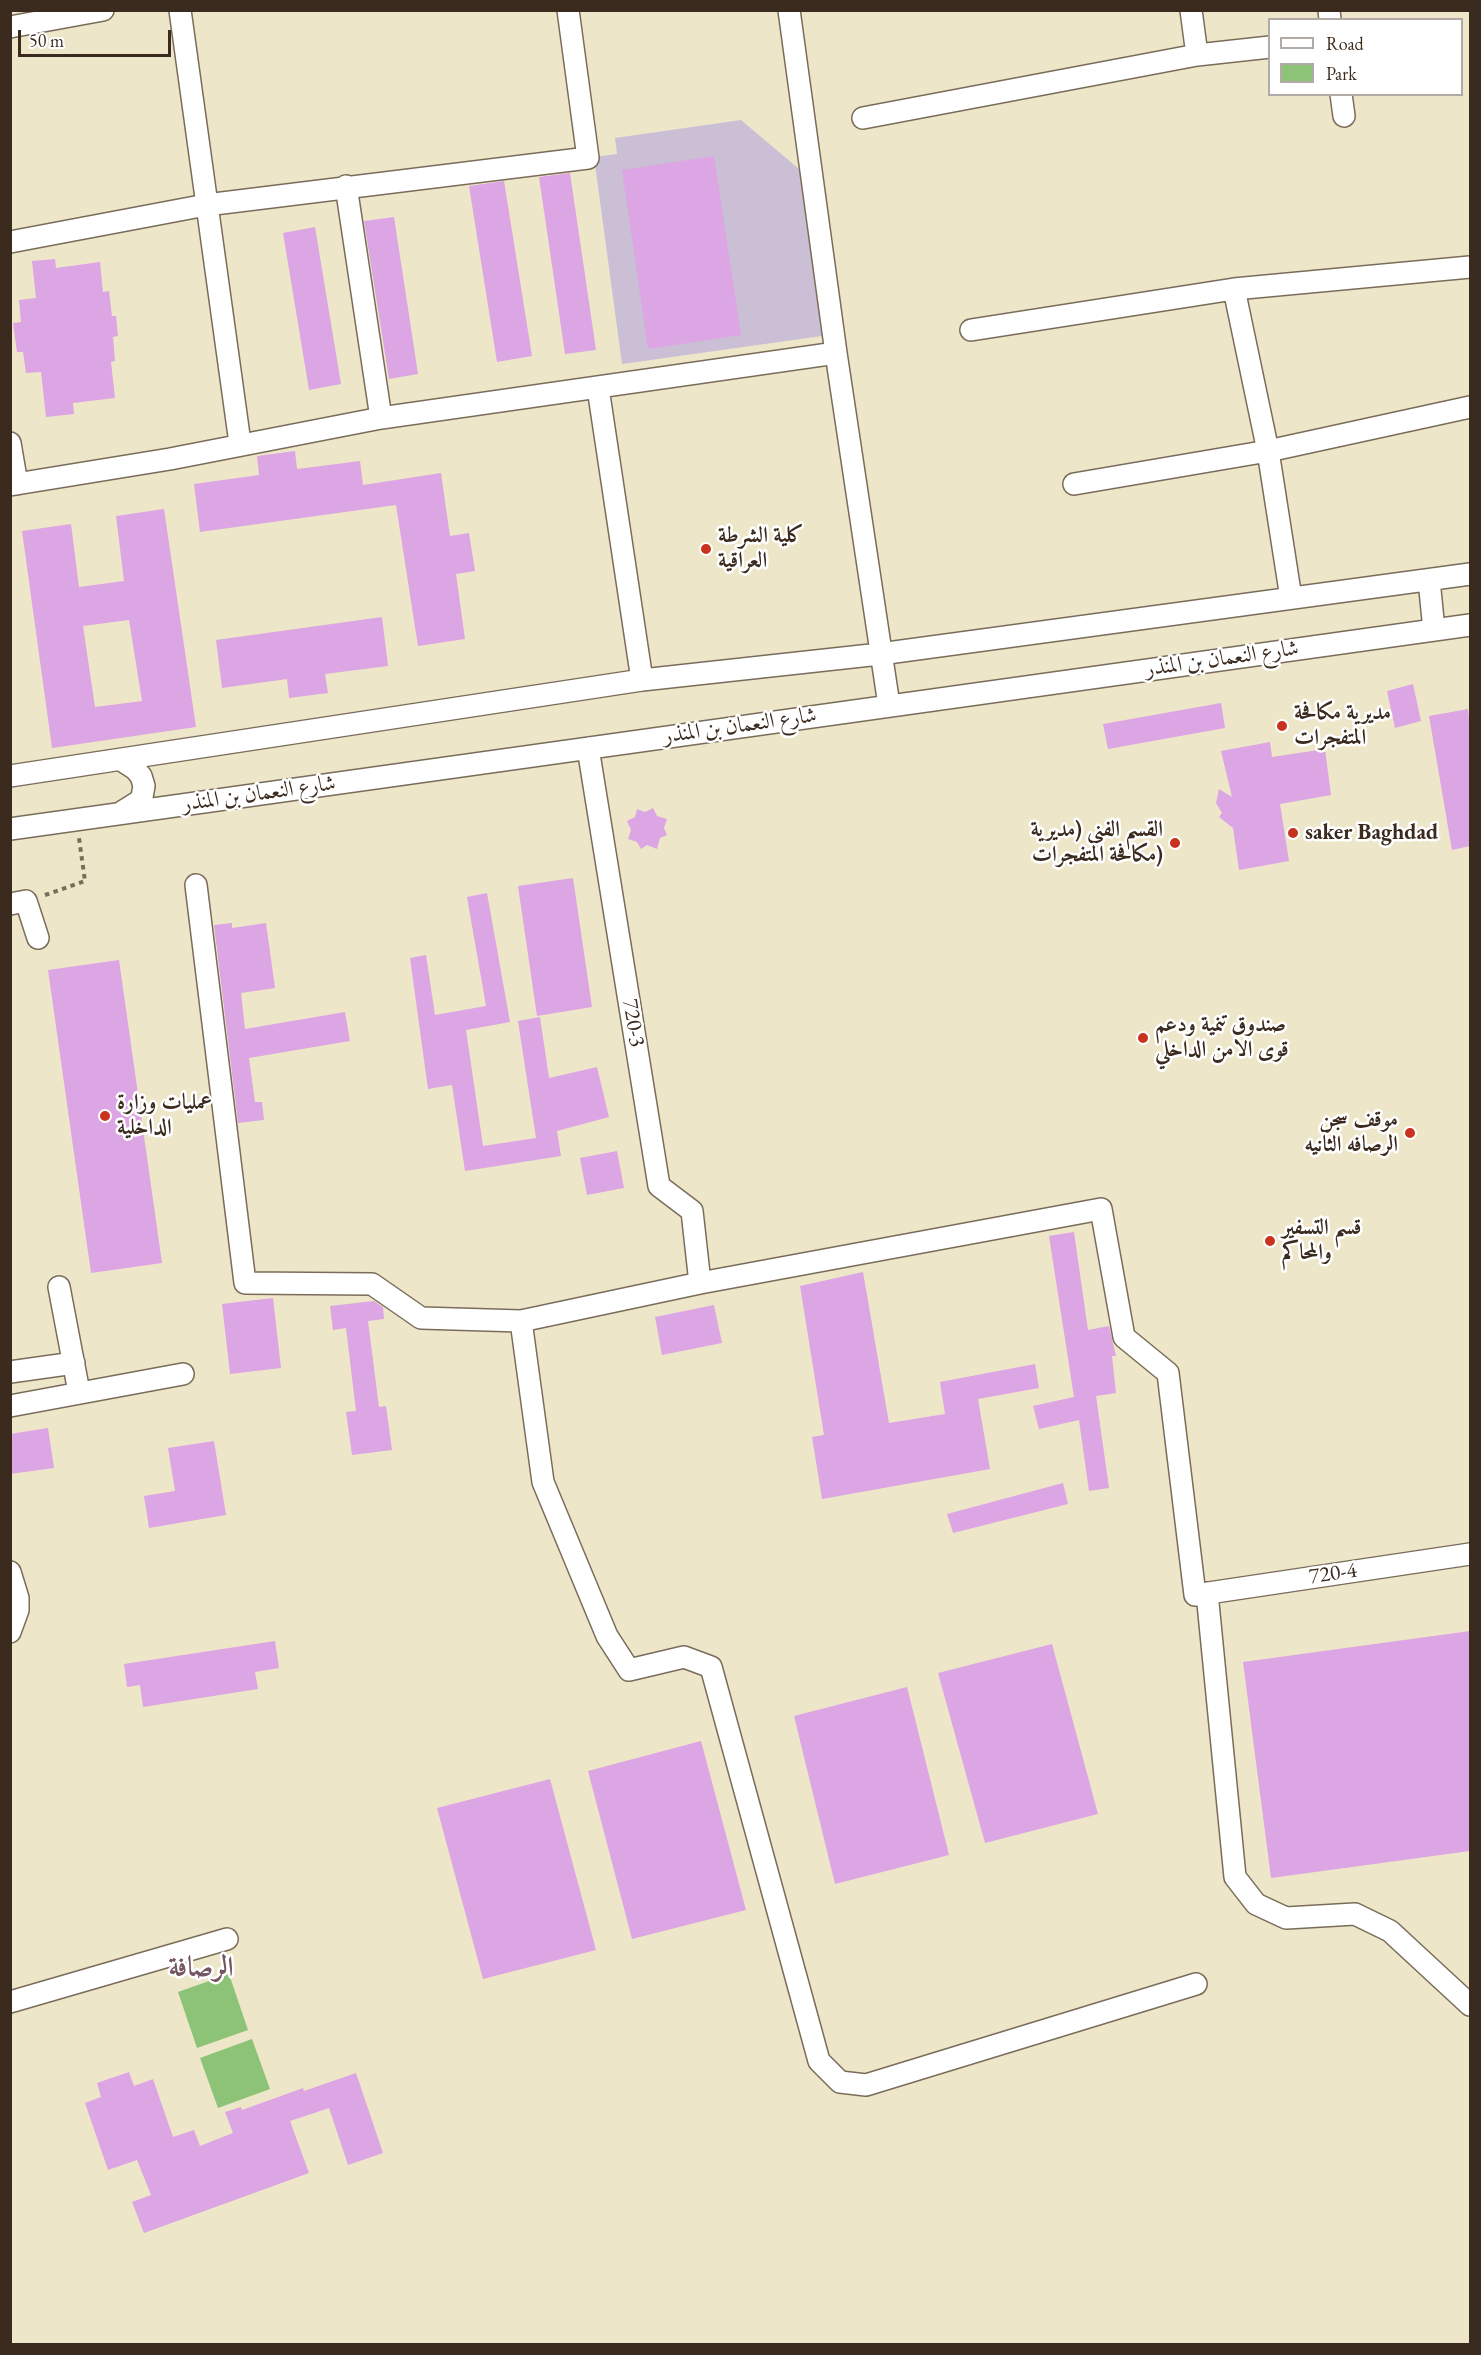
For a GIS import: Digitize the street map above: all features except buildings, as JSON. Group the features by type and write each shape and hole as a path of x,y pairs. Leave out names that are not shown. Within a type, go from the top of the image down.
{"street":[{"path":"10,27 103,10"},
{"path":"180,10 240,443"},
{"path":"10,242 206,205 588,158 568,10"},
{"path":"789,10 836,352 889,705"},
{"path":"1191,10 1197,55"},
{"path":"863,118 1197,55 1268,47"},
{"path":"1341,96 1344,116"},
{"path":"346,186 381,418"},
{"path":"971,330 1234,289 1470,267"},
{"path":"1234,289 1268,451 1291,598"},
{"path":"10,443 14,484 170,459 240,443 381,418 836,352"},
{"path":"598,388 642,680"},
{"path":"1074,484 1268,451 1470,407"},
{"path":"10,776 642,680 880,654 1470,574"},
{"path":"1429,580 1434,630"},
{"name":"شارع النعمان بن المنذر","path":"10,829 1470,625"},
{"name":"720-3","path":"588,748 659,1186 692,1211 699,1283"},
{"path":"121,760 135,769 141,776 144,786 142,797 138,802 121,813"},
{"path":"196,885 245,1283 372,1284 421,1318 521,1321 699,1283 1101,1209 1124,1337 1168,1373 1201,1594 1235,1877 1256,1904 1286,1918 1355,1914 1390,1931 1470,2005"},
{"path":"18,902 38,938"},
{"path":"58,1287 79,1392"},
{"path":"521,1321 543,1482 607,1636 629,1670 684,1657 711,1667 819,2061 840,2082 866,2085 1196,1984"},
{"path":"10,1372 74,1363"},
{"path":"10,1406 183,1374"},
{"name":"720-4","path":"1201,1594 1470,1554"},
{"path":"10,1572 18,1604 15,1623 10,1632"},
{"path":"10,2002 227,1939"}],"path":[{"path":"18,902 85,881 76,819"}],"shaded area":[{"path":"741,120 799,169 822,336 622,364 594,157 617,154 615,138"}],"green space":[{"path":"229,1974 248,2030 197,2048 178,1992"},
{"path":"252,2039 270,2089 218,2108 200,2058"}],"place":[{"name":"كلية الشرطة العراقية","path":"706,549"},
{"name":"مديرية مكافحة المتفجرات","path":"1282,726"},
{"name":"saker Baghdad","path":"1293,833"},
{"name":"القسم الفني (مديرية مكافحة المتفجرات)","path":"1175,843"},
{"name":"صندوق تنمية ودعم قوى الامن الداخلي","path":"1143,1038"},
{"name":"عمليات وزارة الداخلية","path":"105,1116"},
{"name":"موقف سجن الرصافه الثانيه","path":"1410,1133"},
{"name":"قسم التسفير والمحاكم","path":"1270,1241"}],"district":[{"name":"الرصافة","path":"201,1968"}]}
